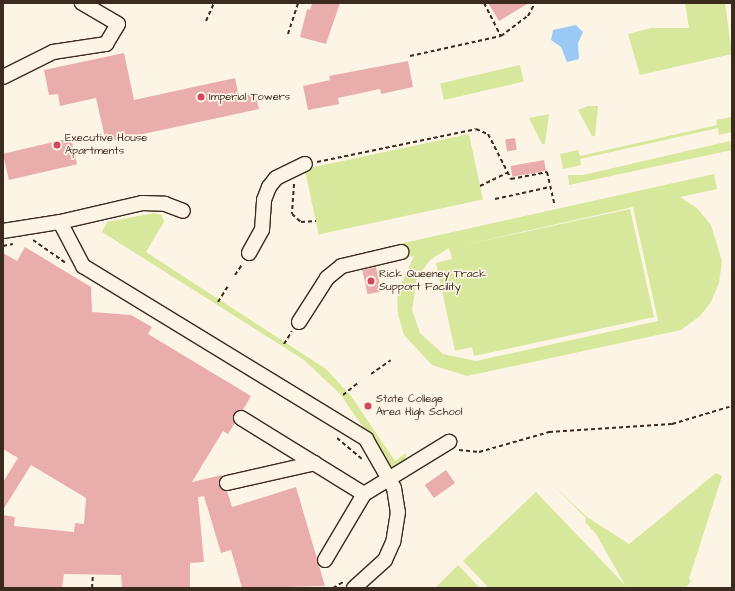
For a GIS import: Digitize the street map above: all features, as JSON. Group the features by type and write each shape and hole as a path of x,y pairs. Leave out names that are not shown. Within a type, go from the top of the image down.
{"lane":[{"path":"6,77 53,52 106,44 118,24 82,3"},
{"path":"247,256 262,230 264,200 269,187 276,178 300,167"},
{"path":"3,231 60,222 148,203 183,211"},
{"path":"60,222 83,266 366,439 390,480 398,512 393,542 379,569 350,584"},
{"path":"296,326 328,278 342,266 401,252"},
{"path":"241,418 364,494"},
{"path":"325,560 364,494 390,480 446,444"},
{"path":"227,483 314,463"}],"path":[{"path":"206,21 214,3"},
{"path":"252,3 259,3"},
{"path":"288,34 298,3"},
{"path":"484,3 501,36"},
{"path":"410,56 501,36 528,16 535,3"},
{"path":"316,220 301,222 292,214 300,167 476,129 488,134 511,179 548,172 555,206"},
{"path":"480,186 508,175"},
{"path":"495,199 550,187"},
{"path":"235,275 247,256"},
{"path":"218,302 228,286"},
{"path":"284,344 296,326"},
{"path":"371,374 391,360"},
{"path":"343,395 359,382"},
{"path":"446,444 480,452 549,432 672,424 732,406"},
{"path":"92,588 93,574"},
{"path":"333,588 350,584"}],"green space":[{"path":"685,3 725,3 732,54 640,75 628,34 651,28 689,28"},
{"path":"520,65 524,82 444,100 440,83"},
{"path":"588,106 598,106 595,136 592,136 578,110"},
{"path":"549,114 545,144 542,144 529,118"},
{"path":"732,117 732,132 719,135 718,128 580,159 581,165 563,169 560,154 578,150 580,156 717,125 716,120"},
{"path":"469,134 483,200 319,234 305,169"},
{"path":"730,141 732,150 569,185 568,175 583,175"},
{"path":"714,174 717,189 680,197 697,208 711,225 722,261 719,283 711,302 700,316 681,330 467,376 432,365 404,335 398,315 397,293 414,256 402,258 399,244","holes":["633,207 658,321 476,361 443,354 420,333 412,310 417,278 430,260 449,248 452,259 436,263 455,351 472,347 474,356 654,317 630,209 450,248"]},
{"path":"154,213 162,215 164,222 146,252 326,369 351,396 395,461 406,453 406,460 394,468 389,466 341,395 304,360 102,232 107,222"},
{"path":"716,473 722,476 689,579 691,581 686,588 489,588 463,561 536,492 625,585 596,534 585,522 586,518 551,483 587,517 629,544"},
{"path":"458,565 480,588 435,588"}],"water":[{"path":"576,25 583,32 578,43 579,59 567,62 561,47 551,40 553,30"}],"building":[{"path":"312,3 340,3 326,44 300,37 307,9 310,10"},
{"path":"488,3 529,3 499,21"},
{"name":"Imperial Towers","path":"124,53 134,100 235,78 239,97 255,93 259,109 106,142 96,98 60,106 58,94 49,95 44,70"},
{"path":"408,61 413,87 381,94 380,89 338,98 339,104 308,110 303,86 330,80 329,76"},
{"name":"Executive House Apartments","path":"71,138 77,164 9,180 3,154"},
{"path":"515,138 517,150 507,151 505,140"},
{"path":"544,160 546,171 512,177 511,166"},
{"path":"25,247 91,287 92,312 131,315 152,327 148,334 251,396 243,410 234,413 235,423 228,434 223,431 192,482 222,475 219,485 227,491 232,507 296,487 325,586 242,588 231,550 221,553 204,496 198,497 204,562 190,563 190,588 122,588 121,575 64,574 62,588 3,588 3,515 15,517 14,526 74,532 75,523 84,524 86,498 31,465 3,510 3,482 18,458 3,449 3,253 17,261"},
{"name":"Rick Queeney Track Support Facility","path":"376,267 381,291 368,294 362,270"},
{"path":"446,470 455,483 434,498 425,485"}],"place":[{"name":"Imperial Towers","path":"201,97"},
{"name":"Executive House Apartments","path":"57,145"},
{"name":"Rick Queeney Track Support Facility","path":"371,281"},
{"name":"State College Area High School","path":"368,406"}]}
